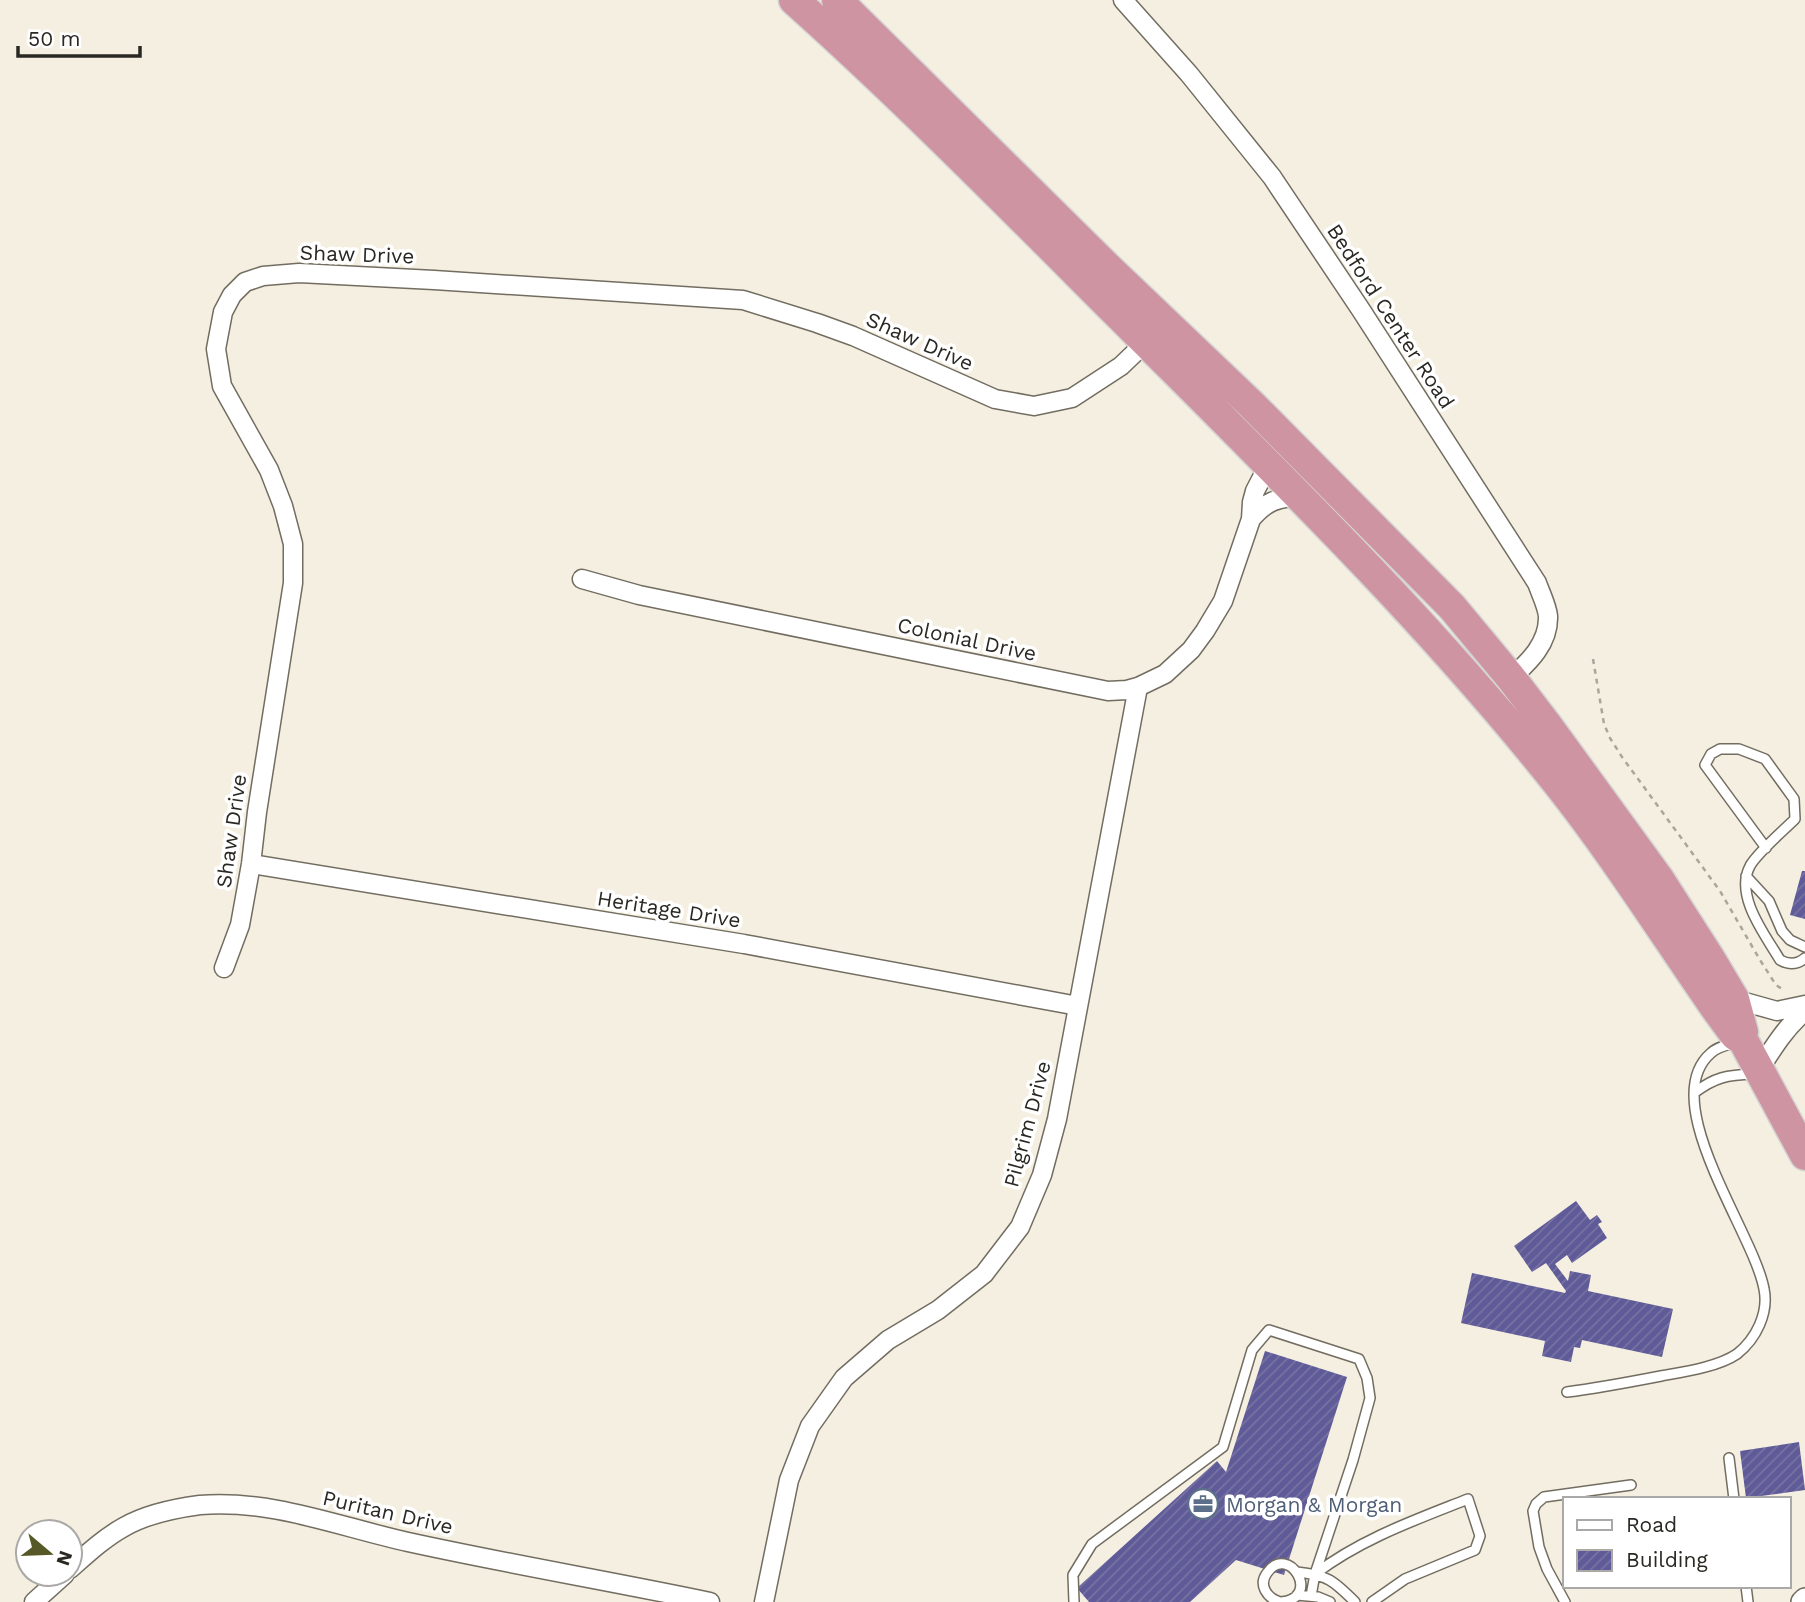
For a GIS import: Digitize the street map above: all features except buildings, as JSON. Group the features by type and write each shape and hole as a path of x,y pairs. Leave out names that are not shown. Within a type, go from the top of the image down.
{"highway":[{"path":"794,0 869,68 977,173 1269,464 1410,610 1556,782 1624,874 1716,1009 1743,1040 1805,1155"},
{"path":"837,0 1107,267 1252,405 1451,607 1555,735 1658,879 1734,999 1743,1028 1743,1040"}],"street":[{"name":"Bedford Center Road","path":"1123,0 1198,85 1272,177 1537,583 1548,615 1546,629 1542,642 1528,663 1511,678"},
{"name":"Shaw Drive","path":"224,968 240,925 293,583 293,544 283,506 269,470 222,386 216,349 223,312 232,295 245,282 263,276 299,273 434,279 743,300 853,336 995,399 1034,406 1072,398 1121,366 1146,342"},
{"path":"1269,464 1291,466 1322,475"},
{"name":"Colonial Drive","path":"582,579 639,595 1108,691 1127,690 1165,674 1191,650 1205,631 1223,601 1251,519 1255,491 1269,464"},
{"path":"1251,519 1268,503 1284,497 1300,496"},
{"name":"Pilgrim Drive","path":"764,1602 789,1480 810,1426 844,1378 888,1340 937,1310 984,1274 1020,1227 1042,1175 1057,1119 1138,687"},
{"name":"Heritage Drive","path":"250,864 744,944 1078,1006"},
{"path":"1734,999 1777,1011 1805,1005"},
{"path":"1760,1072 1778,1040 1805,1011"},
{"name":"Puritan Drive","path":"84,1557 124,1527 162,1513 200,1506 238,1505 277,1509 409,1542 710,1602"},
{"path":"34,1602 50,1588"}],"lane":[{"path":"1766,848 1705,765 1711,754 1720,749 1739,749 1765,759 1794,799 1795,819 1766,848 1750,864 1746,876 1749,906 1780,960 1787,964 1799,963 1805,958"},
{"path":"1746,876 1769,901 1782,930 1790,940 1805,947"},
{"path":"1567,1392 1699,1370 1735,1356 1749,1343 1759,1327 1765,1309 1764,1289 1703,1141 1694,1110 1698,1073 1704,1061 1712,1051 1743,1040"},
{"path":"1694,1093 1710,1081 1760,1072"},
{"path":"1074,1602 1073,1575 1092,1544 1223,1447 1252,1350 1269,1330 1359,1359 1367,1378 1370,1398 1353,1460 1315,1574 1311,1596"},
{"path":"1729,1458 1734,1497"},
{"path":"1565,1602 1547,1569 1539,1546 1533,1511 1536,1504 1544,1497 1631,1485"},
{"path":"1315,1574 1338,1556 1407,1523 1468,1499 1480,1536 1475,1550 1405,1579 1372,1602"},
{"path":"1281,1564 1293,1567 1301,1584 1297,1595 1281,1602 1269,1597 1264,1586 1266,1574 1281,1564"},
{"path":"1297,1572 1315,1574 1332,1581 1355,1602"},
{"path":"1297,1595 1330,1602"}],"path":[{"path":"1593,659 1604,724 1610,738 1720,891 1776,985 1788,993"}],"place":[{"name":"Morgan & Morgan","path":"1203,1504"}]}
